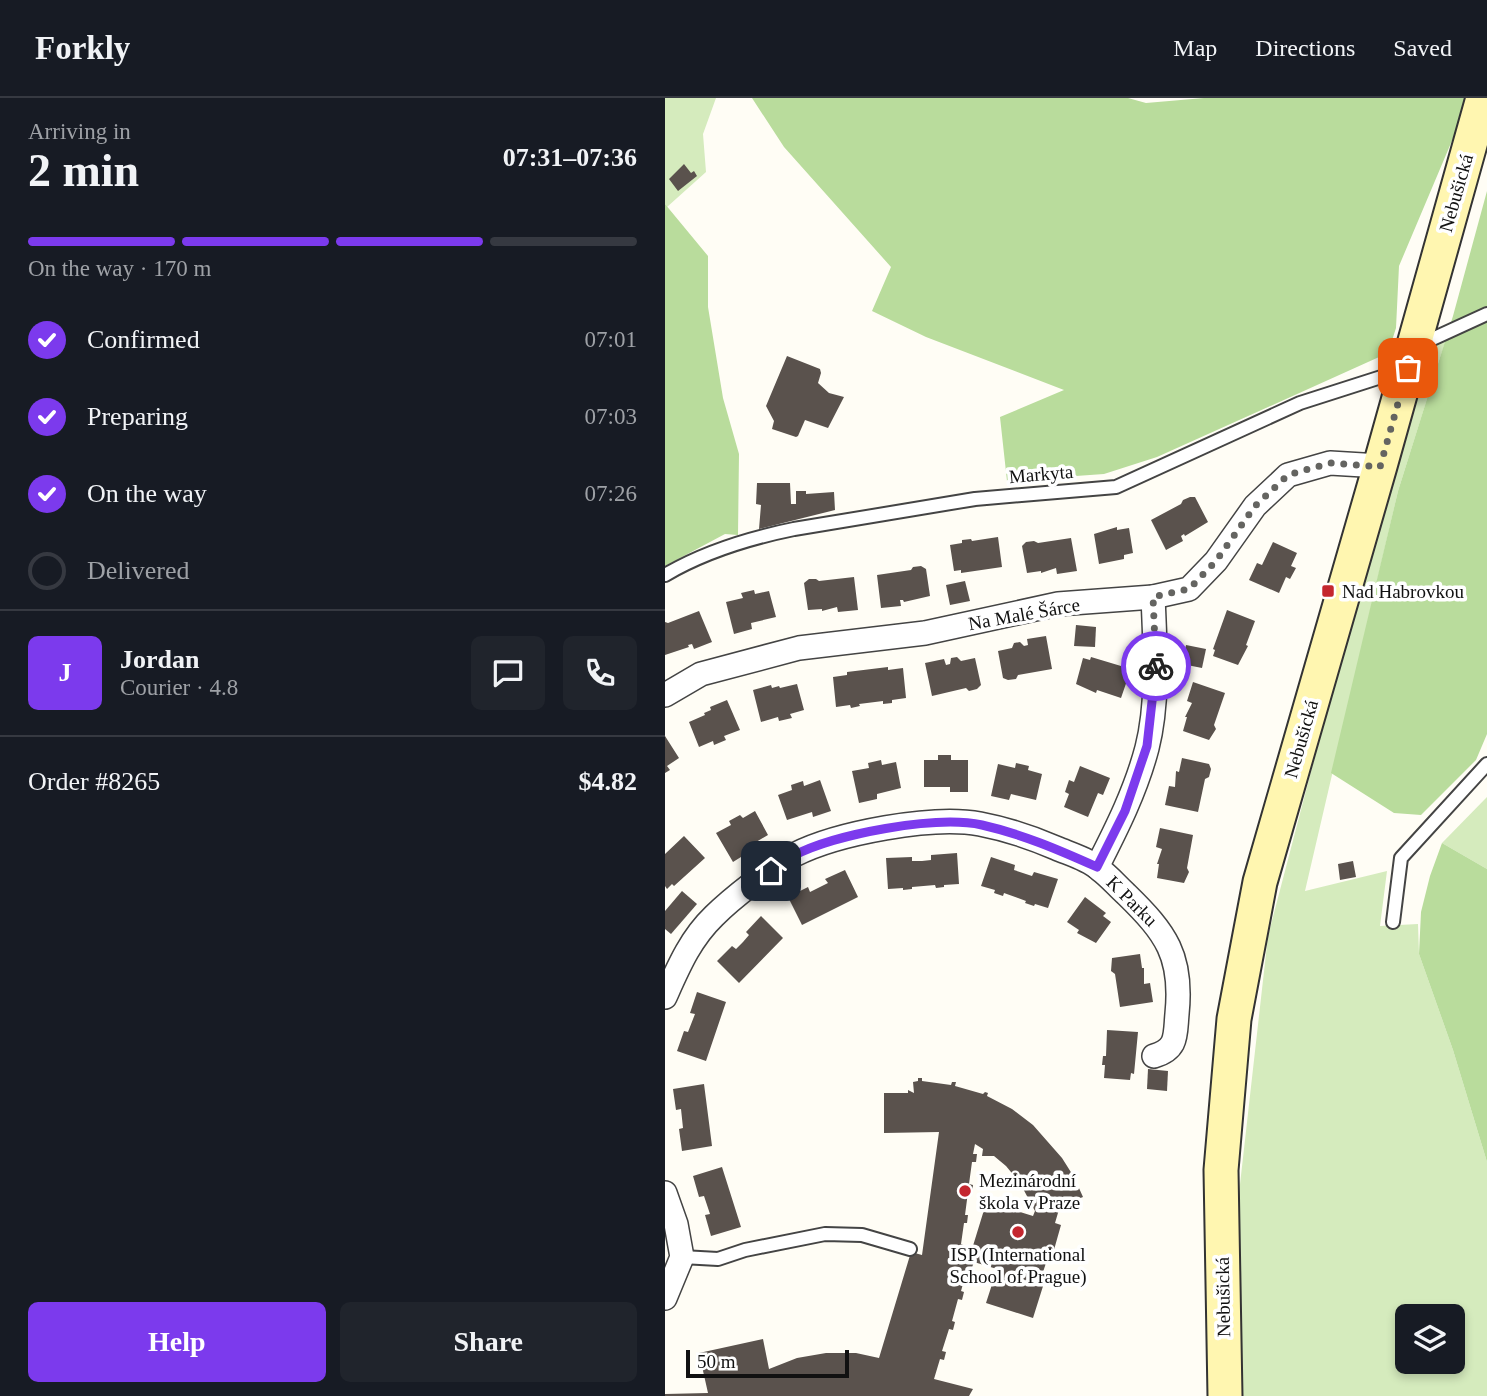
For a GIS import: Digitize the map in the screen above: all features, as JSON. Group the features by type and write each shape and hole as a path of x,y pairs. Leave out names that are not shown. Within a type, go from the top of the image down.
{"street":[{"name":"Nebušická","path":"1225,1396 1221,1170 1234,1019 1260,882 1483,98"},
{"name":"Na Malé Šárce","path":"665,695 701,674 799,648 925,633 1058,604 1153,597 1189,589 1216,561 1255,506 1288,475 1330,463 1380,467"},
{"path":"1097,867 1125,811 1147,746 1156,672 1153,597"},
{"name":"K Parku","path":"665,997 686,950 713,916 794,855 853,835 908,825 947,822 979,824 1041,841 1097,867 1161,930 1172,952 1180,987 1175,1041 1165,1052 1154,1056"},
{"path":"665,1193 677,1224 682,1257 665,1298"}],"lane":[{"path":"1411,358 1487,314"},
{"name":"Markyta","path":"665,575 689,561 770,534 794,529 975,499 1116,487 1300,403 1411,358"},
{"path":"1393,922 1401,858 1487,764"},
{"path":"682,1257 718,1259 757,1247 825,1234 862,1235 910,1250"}],"green space":[{"path":"665,98 716,98 703,134 706,172 667,207 665,204"},
{"path":"752,98 1128,98 1146,103 1204,98 1470,98 1399,266 1396,328 1388,353 1157,457 1104,474 1007,481 1000,417 1064,390 926,337 872,311 891,267 784,147"},
{"path":"1487,191 1487,734 1476,760 1421,815 1394,813 1331,773 1398,491 1453,316"},
{"path":"665,204 708,256 708,307 723,398 739,454 738,535 725,534 665,566"},
{"path":"1445,342 1398,491 1305,891 1387,871 1380,926 1418,924 1419,954 1453,1050 1487,1162 1487,1396 1235,1396 1238,1202 1268,936 1388,477 1427,343"},
{"path":"1487,797 1487,869 1442,843"},
{"path":"1442,843 1487,869 1487,1162 1453,1050 1419,954 1421,912"}],"building":[{"path":"684,164 697,176 678,191 669,179"},
{"path":"787,356 820,369 818,383 829,393 844,397 828,428 805,420 796,437 772,429 774,421 766,406"},
{"path":"757,483 790,483 791,504 796,504 796,491 806,491 806,494 834,492 835,510 759,529 761,505 756,504"},
{"path":"1190,497 1195,497 1208,522 1181,536 1183,541 1166,550 1151,520"},
{"path":"1117,527 1117,530 1129,528 1133,553 1124,555 1124,559 1099,564 1094,534"},
{"path":"998,537 1002,567 961,573 961,570 954,571 950,545 962,543 962,540"},
{"path":"1071,538 1077,571 1057,574 1056,568 1041,573 1027,573 1022,546 1026,542"},
{"path":"1273,542 1297,553 1291,566 1296,568 1290,579 1286,577 1279,593 1249,580 1257,563 1262,565"},
{"path":"921,566 926,569 930,596 904,602 900,600 901,606 881,608 877,575"},
{"path":"854,577 858,610 838,612 837,607 822,611 808,610 804,583 809,579 819,581"},
{"path":"965,581 970,601 950,605 946,585"},
{"path":"754,590 755,594 769,591 776,617 751,623 752,629 734,634 726,602 743,598 741,593"},
{"path":"1227,610 1255,621 1246,645 1248,646 1238,665 1213,656"},
{"path":"699,611 712,642 694,649 692,644 688,645 689,647 665,655 665,622"},
{"path":"1076,625 1096,627 1095,647 1074,646"},
{"path":"1046,636 1052,669 1018,675 1016,679 1003,678 998,651 1012,648 1014,643 1028,645 1027,639"},
{"path":"1186,645 1206,649 1202,668 1182,664"},
{"path":"957,657 961,661 975,658 981,685 969,691 966,688 932,696 925,663 944,659 946,665 950,664 951,658"},
{"path":"1091,657 1131,669 1121,698 1097,690 1096,693 1076,684 1083,658 1090,660"},
{"path":"888,667 888,670 903,668 906,698 892,700 892,703 883,704 883,701 859,704 860,706 851,708 850,705 836,707 833,677 847,675 847,672"},
{"path":"1193,682 1225,693 1214,725 1216,729 1209,740 1183,731 1185,717 1192,703 1187,701"},
{"path":"797,684 804,710 790,714 792,718 779,721 778,717 761,722 753,690 771,685 772,688 780,688"},
{"path":"727,700 740,730 724,736 726,740 714,745 713,741 699,747 689,722 705,715 704,713 711,710 710,707"},
{"path":"665,736 679,758 667,766 670,770 665,773"},
{"path":"938,755 951,755 951,760 968,760 968,792 950,792 950,787 924,787 924,760 938,760"},
{"path":"1182,758 1209,764 1211,769 1209,777 1205,779 1198,812 1165,805 1169,786 1175,787 1176,771 1179,772"},
{"path":"881,760 882,765 896,762 901,788 877,794 877,799 859,803 852,771 869,768 868,763"},
{"path":"1016,763 1029,766 1028,770 1042,774 1036,800 1011,794 1009,800 991,796 998,764 1015,768"},
{"path":"1080,766 1110,778 1103,795 1098,793 1088,817 1064,807 1069,794 1065,792 1069,780 1074,782"},
{"path":"820,780 831,811 813,817 812,812 787,820 778,795 792,790 791,785 803,781 804,786"},
{"path":"755,811 768,835 746,848 749,852 733,862 716,833 731,825 729,821 740,815 743,818"},
{"path":"1160,828 1193,835 1187,868 1189,872 1184,883 1157,878 1157,864 1162,849 1156,847"},
{"path":"684,836 705,858 674,886 672,884 667,889 665,854"},
{"path":"957,853 959,884 936,888 935,885 903,890 888,889 886,858 912,857 912,861 922,861 931,860 931,855"},
{"path":"991,857 1015,865 1014,870 1032,876 1034,872 1058,879 1048,908 1025,903 1026,901 1004,893 1003,896 994,893 995,890 981,886"},
{"path":"1353,861 1356,877 1340,880 1338,864"},
{"path":"845,870 858,897 802,925 788,897 808,887 810,892 828,883 825,879"},
{"path":"682,891 697,904 671,934 665,929 665,911"},
{"path":"1085,897 1106,913 1103,916 1111,922 1096,943 1077,933 1079,930 1067,922"},
{"path":"761,916 783,938 739,983 717,961 732,946 736,949 743,942 749,935 746,932"},
{"path":"1140,954 1144,968 1144,984 1150,983 1153,1002 1120,1007 1115,974 1111,971 1112,958"},
{"path":"697,992 726,1002 706,1061 677,1051 684,1031 688,1032 695,1014 690,1013"},
{"path":"1107,1030 1138,1032 1134,1074 1131,1073 1130,1080 1104,1078 1105,1065 1102,1065 1103,1056 1106,1056"},
{"path":"1148,1069 1168,1071 1167,1091 1147,1089"},
{"name":"ISP (International School of Prague)","path":"918,1078 922,1078 922,1081 951,1085 956,1082 955,1086 988,1093 987,1096 1012,1109 1033,1125 1062,1158 1074,1177 1083,1197 1060,1206 1055,1223 1061,1225 1050,1264 1046,1263 1040,1281 1044,1283 1033,1318 986,1303 997,1269 974,1262 971,1270 967,1270 961,1291 964,1292 962,1300 958,1299 952,1321 955,1322 953,1330 949,1329 942,1351 946,1352 944,1360 940,1359 934,1379 973,1389 969,1396 665,1396 708,1393 699,1353 763,1339 769,1369 797,1358 826,1353 856,1353 879,1358 911,1252 922,1255 939,1132 884,1133 884,1093 908,1093 908,1090 914,1093 913,1082 918,1081","holes":["975,1144 983,1149 982,1156 994,1156 1006,1166 1020,1183 1035,1211 1033,1216 995,1204 984,1210 972,1249 961,1244 964,1223 967,1223 968,1215 965,1215 968,1192 972,1193 973,1185 969,1184 972,1162 976,1162 977,1154 973,1154"]},
{"path":"704,1084 712,1146 682,1151 679,1129 683,1128 681,1109 676,1110 673,1089"},
{"path":"722,1167 741,1227 711,1236 705,1215 710,1214 704,1196 699,1197 693,1176"}],"way so far":[{"path":"1156,666 1153,597 1189,589 1216,561 1255,506 1288,475 1330,463 1380,467 1408,368"}],"place":[{"name":"Nad Habrovkou","path":"1328,591"},
{"name":"Mezinárodní škola v Praze","path":"965,1191"},
{"name":"ISP (International School of Prague)","path":"1018,1232"}],"route":[{"path":"771,871 794,855 853,835 908,825 947,822 979,824 1041,841 1097,867 1125,811 1147,746 1156,666"}]}
